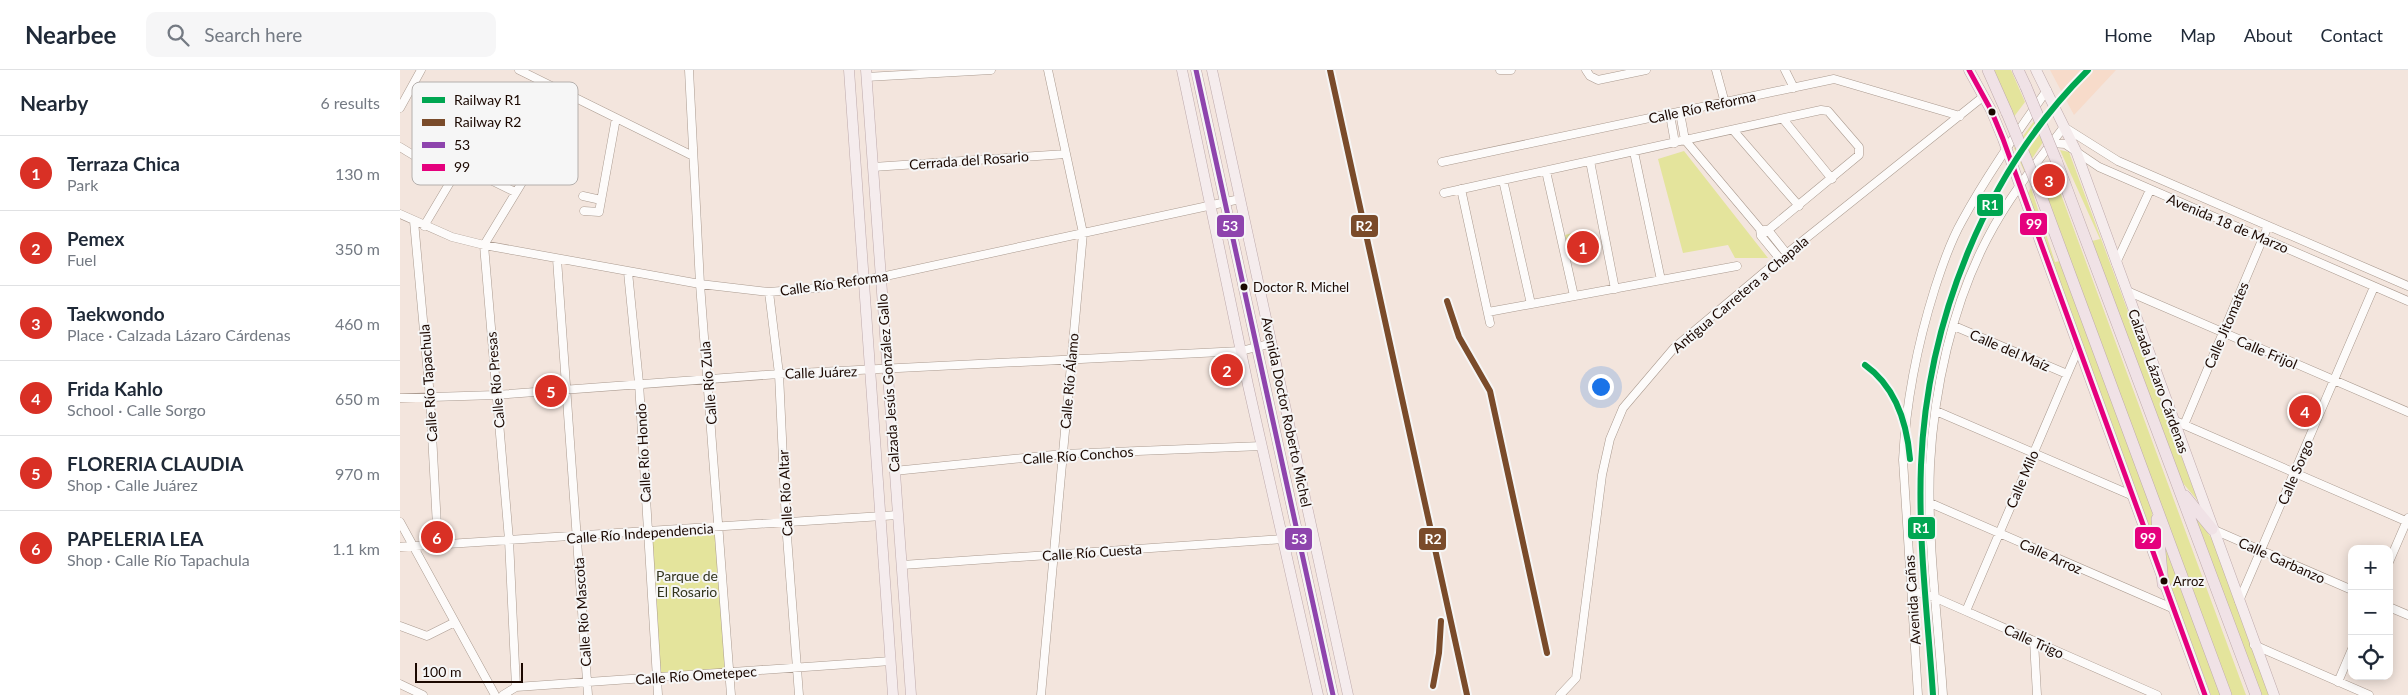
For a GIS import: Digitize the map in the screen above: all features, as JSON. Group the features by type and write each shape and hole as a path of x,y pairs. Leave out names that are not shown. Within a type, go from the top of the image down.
{"highway":[{"path":"1988,70 2008,113 2037,185 2226,695"},
{"name":"Calzada Lázaro Cárdenas","path":"2018,70 2056,160 2256,695"},
{"path":"2179,488 2212,529"},
{"path":"2155,502 2163,584"}],"main road":[{"name":"Calzada Jesús González Gallo","path":"849,70 893,695"},
{"path":"1182,70 1241,351 1318,695"},
{"name":"Avenida Doctor Roberto Michel","path":"1196,70 1333,695"},
{"name":"Avenida Doctor Roberto Michel","path":"1212,70 1348,695"},
{"path":"1969,70 1984,96 2006,147 2204,695"},
{"name":"Calzada Lázaro Cárdenas","path":"2036,70 2076,151 2254,645 2274,695"},
{"name":"Calzada Jesús González Gallo","path":"866,74 911,695"},
{"path":"1258,428 1277,440"},
{"path":"1298,535 1313,532"}],"street":[{"path":"414,82 421,70"},
{"path":"519,70 543,82"},
{"name":"Calle Río Zula","path":"689,70 693,156 699,221 700,284 720,527 731,695"},
{"path":"866,74 991,70"},
{"name":"Calle Río Álamo","path":"1041,695 1082,233 1048,70"},
{"path":"1500,70 1511,70"},
{"path":"1586,70 1592,78 1598,80 1646,70"},
{"path":"1716,70 1725,103"},
{"path":"1785,70 1794,88"},
{"name":"Calle Río Reforma","path":"1442,162 1834,79 1960,116"},
{"path":"400,108 412,86"},
{"name":"Avenida Cañas","path":"1918,695 1903,460 1905,424 1915,360 1941,270 1961,223 2006,147 2046,90"},
{"name":"Antigua Carretera a Chapala","path":"1560,695 1576,678 1602,475 1615,423 1623,408 1674,348 1780,259 1984,96"},
{"path":"578,100 693,156"},
{"path":"1444,193 1821,110 1828,112 1859,147 1858,158 1768,230 1760,233"},
{"path":"1680,112 1685,140 1780,259"},
{"path":"1670,114 1675,143"},
{"path":"584,211 599,212 616,118"},
{"path":"1783,119 1832,178"},
{"name":"Avenida Cañas","path":"1943,695 1930,503 1930,465 1936,411 1945,358 1968,284 1986,240 2019,184 2064,127"},
{"name":"Avenida 18 de Marzo","path":"2064,127 2118,162 2408,286"},
{"path":"1733,130 1798,206"},
{"name":"Avenida 18 de Marzo","path":"2052,143 2065,144 2100,168 2408,301"},
{"path":"400,147 412,154"},
{"path":"1634,152 1661,280"},
{"name":"Cerrada del Rosario","path":"873,167 1066,154"},
{"path":"1590,161 1615,288"},
{"path":"1546,171 1574,296"},
{"path":"1503,180 1531,304"},
{"path":"424,226 448,185"},
{"path":"501,185 515,192"},
{"path":"484,245 520,185"},
{"path":"1461,189 1490,323"},
{"path":"2116,263 2150,190"},
{"path":"583,196 601,200"},
{"name":"Calle Río Reforma","path":"400,214 452,237 484,245 700,284 769,292 817,288 881,277 1240,199"},
{"name":"Calle Río Tapachula","path":"414,221 430,397 438,545"},
{"name":"Calle Jitomates","path":"2184,425 2268,226"},
{"path":"1768,230 1787,254"},
{"name":"Calle Río Presas","path":"484,245 508,540 516,687"},
{"name":"Calle Río Mascota","path":"557,259 588,695"},
{"path":"1488,312 1737,266"},
{"name":"Calle Río Hondo","path":"628,272 639,384 658,695"},
{"name":"Calle Sorgo","path":"2239,601 2374,287"},
{"name":"Calle Frijol","path":"2127,291 2408,412"},
{"name":"Calle Río Altar","path":"769,292 779,374 786,522 799,695"},
{"name":"Calle del Maíz","path":"1954,326 2067,374"},
{"name":"Calle Juárez","path":"400,398 496,395 779,374 1241,351 1272,343"},
{"name":"Calle Milo","path":"1966,611 2078,347"},
{"path":"1936,411 2131,495"},
{"path":"2173,420 2408,521 2393,553"},
{"name":"Calle Río Conchos","path":"894,471 1063,454 1262,446"},
{"name":"Calle Arroz","path":"1930,503 2172,608"},
{"name":"Calle Río Independencia","path":"400,547 508,540 577,538 898,515"},
{"path":"400,522 495,695"},
{"name":"Calle Garbanzo","path":"2212,529 2348,588"},
{"name":"Calle Río Cuesta","path":"902,565 1283,539"},
{"name":"Calle Trigo","path":"1911,590 1936,598 2157,695"},
{"path":"2393,609 2408,615"},
{"path":"400,626 427,636 455,622"},
{"path":"2034,641 2037,695"},
{"path":"2254,645 2369,695"},
{"path":"2338,682 2348,658"},
{"name":"Calle Río Ometepec","path":"503,695 516,687 891,661"},
{"path":"400,684 423,695"}],"shaded area":[{"path":"2050,70 2116,70 2074,115"}],"green space":[{"path":"1994,70 2011,70 2025,102 2013,118"},
{"path":"2041,112 2049,133 2024,171 2014,148"},
{"path":"2060,150 2069,152 2198,501 2182,482 2092,241 2100,239"},
{"path":"1684,151 1768,258 1735,258 1728,245 1683,253 1658,159"},
{"path":"2049,162 2246,695 2230,695 2039,176"},
{"path":"2031,188 2055,262 2060,261 2152,507 2153,546 2027,194"},
{"path":"1579,231 1583,240 1598,237 1598,256 1572,261 1565,235"},
{"path":"2193,512 2212,539 2269,695 2260,695"},
{"path":"2160,526 2222,695 2211,695 2169,584"},
{"name":"Parque de El Rosario","path":"718,530 727,671 659,676 649,535"}],"rail line":[{"name":"R2","path":"1330,70 1467,695"},
{"name":"R1","path":"1933,695 1922,551 1920,494 1926,411 1935,357 1949,304 1968,252 1991,202 2019,154 2051,110 2088,70"},
{"name":"R2","path":"1447,301 1459,337 1490,391 1547,653"},
{"name":"R1","path":"1865,365 1885,384 1898,407 1903,419 1910,459"},
{"name":"R2","path":"1433,686 1439,653 1441,621"}],"transit line":[{"name":"53","path":"1196,70 1333,695"},
{"name":"99","path":"1969,70 1991,110 2003,139 2205,695"}],"place":[{"name":"Taekwondo","path":"2049,180"},
{"name":"Terraza Chica","path":"1583,247"},
{"name":"Doctor R. Michel","path":"1244,287"},
{"name":"Pemex","path":"1227,370"},
{"name":"FLORERIA CLAUDIA","path":"551,391"},
{"name":"Frida Kahlo","path":"2305,411"},
{"name":"PAPELERIA LEA","path":"437,537"},
{"name":"Arroz","path":"2164,581"}]}
